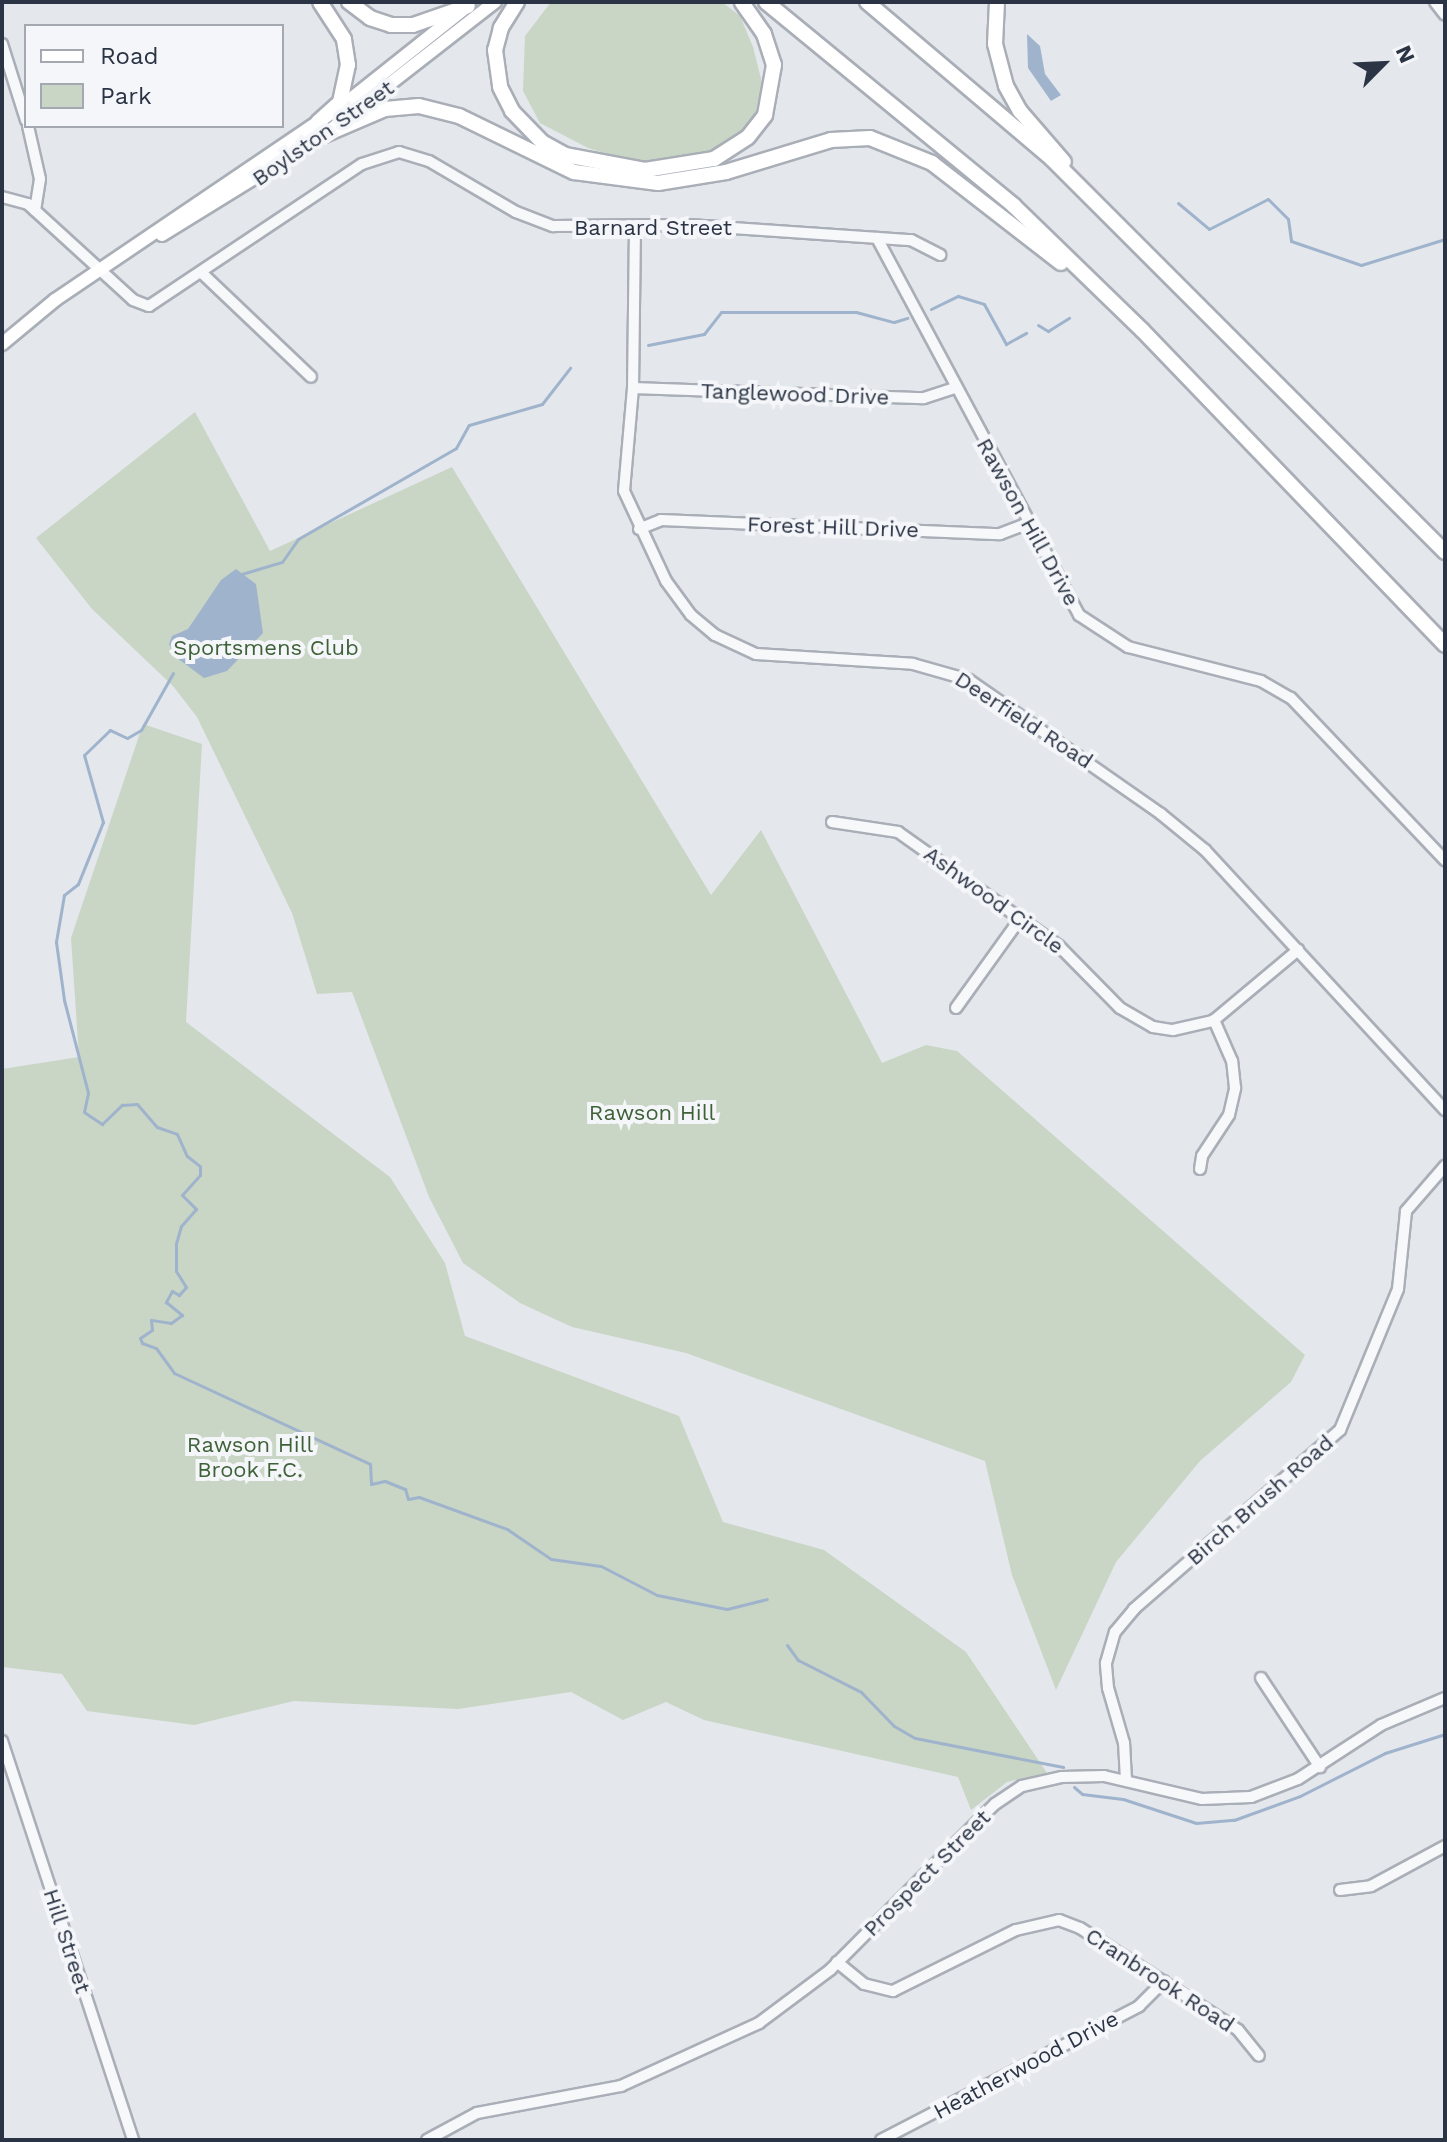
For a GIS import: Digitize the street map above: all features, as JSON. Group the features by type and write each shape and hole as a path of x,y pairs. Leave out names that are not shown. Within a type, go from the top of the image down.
{"highway":[{"path":"320,2 344,39 348,65 340,102 321,129"},
{"path":"349,2 370,18 402,25 436,20 471,4"},
{"path":"517,2 501,28 495,50 500,87 512,111 542,142 565,155 645,170 714,159 748,137 765,115 774,65 764,34 742,2"},
{"path":"766,2 970,167 1116,306 1445,645"},
{"path":"867,2 1080,186 1445,552"},
{"path":"997,2 995,44 1006,86 1080,186"},
{"path":"321,129 385,109 419,106 459,116 574,172 658,183 726,172 831,140 870,138 896,144 944,171 1116,306"}],"main road":[{"name":"Boylston Street","path":"2,344 99,272 138,247 206,211 495,2"},
{"name":"Boylston Street","path":"321,129 471,4"}],"street":[{"path":"1435,2 1445,15"},
{"path":"2,44 24,114"},
{"path":"28,128 40,179 35,211"},
{"name":"Barnard Street","path":"99,272 133,300 149,306 203,274 362,164 392,153 418,156 548,224 689,225 918,241 940,255"},
{"path":"2,197 20,200 35,211 99,272"},
{"name":"Deerfield Road","path":"635,226 633,388 622,474 639,529 688,612 715,635 748,651 780,658 913,664 969,680 1178,827 1298,950 1445,1110"},
{"name":"Rawson Hill Drive","path":"877,238 1071,606 1096,631 1128,647 1261,681 1291,698 1445,860"},
{"path":"203,274 311,377"},
{"name":"Tanglewood Drive","path":"633,388 924,398 955,388"},
{"name":"Forest Hill Drive","path":"639,529 661,520 1000,534 1026,524"},
{"name":"Ashwood Circle","path":"832,822 898,832 1059,946 1137,1020 1173,1030 1214,1020 1298,950"},
{"path":"956,1008 1020,919"},
{"path":"1200,1169 1202,1156 1229,1115 1235,1088 1232,1061 1214,1020"},
{"name":"Birch Brush Road","path":"1126,1780 1122,1733 1108,1688 1108,1647 1115,1632 1134,1609 1340,1430 1398,1289 1406,1211 1445,1166"},
{"path":"1261,1678 1320,1767"},
{"name":"Prospect Street","path":"427,2140 477,2113 591,2093 677,2064 785,2007 837,1962 1013,1790 1073,1776 1126,1780 1175,1794 1227,1801 1275,1790 1320,1767 1381,1725 1445,1698"},
{"name":"Hill Street","path":"2,1741 133,2140"},
{"path":"1340,1890 1371,1886 1445,1846"},
{"name":"Cranbrook Road","path":"837,1962 870,1987 893,1991 1016,1930 1059,1920 1164,1981 1242,2033 1259,2056"},
{"name":"Heatherwood Drive","path":"881,2140 1142,2004 1164,1981"}],"green space":[{"path":"551,2 722,2 740,16 753,47 763,87 754,119 722,148 679,161 639,164 588,148 540,123 523,91 525,36"},
{"name":"Rawson Hill","path":"195,412 270,551 452,467 711,895 761,830 882,1063 926,1045 957,1051 1305,1355 1291,1382 1200,1461 1116,1562 1056,1690 1012,1575 985,1461 686,1353 572,1327 520,1303 463,1263 429,1197 352,992 317,994 292,913 197,717 173,686 92,609 36,538"},
{"name":"Rawson Hill Brook F.C.","path":"143,724 202,744 186,1022 390,1177 445,1263 465,1336 679,1416 723,1522 824,1550 966,1652 1047,1773 1007,1782 971,1810 958,1777 704,1720 666,1702 623,1720 571,1692 458,1709 294,1701 194,1725 87,1711 62,1674 2,1667 2,1069 79,1057 71,938"}],"water":[{"path":"1027,34 1040,46 1045,74 1061,95 1051,101 1028,68"},
{"path":"236,569 256,584 263,633 227,671 204,678 177,658 169,644 172,636 188,629 221,580"}],"waterway":[{"path":"1178,203 1209,229 1268,199 1288,219 1291,241 1361,265 1445,239"},
{"path":"931,309 958,296 984,304 1006,344 1026,333"},
{"path":"648,345 704,334 721,312 856,312 894,322 907,318"},
{"path":"1038,325 1048,331 1069,318"},
{"path":"238,575 282,562 298,539 456,448 469,425 542,404 570,368"},
{"path":"173,673 141,730 127,738 110,730 84,755 103,822 78,884 64,895 56,942 64,1000 88,1093 84,1112 102,1124 122,1105 137,1104 157,1127 177,1134 187,1156 200,1166 200,1175 182,1195 196,1209 181,1226 176,1244 176,1271 186,1287 179,1295 172,1291 166,1302 182,1315 171,1323 151,1320 152,1330 140,1338 142,1343 156,1348 174,1373 370,1464 371,1484 385,1481 405,1489 408,1499 419,1497 507,1529 551,1559 601,1566 657,1595 727,1609 767,1599"},
{"path":"787,1645 798,1660 861,1692 894,1726 915,1738 1063,1767"},
{"path":"1074,1787 1082,1794 1123,1799 1196,1823 1234,1820 1300,1796 1385,1753 1445,1734"}],"park label":[{"name":"Sportsmens Club","path":"266,648"}]}
